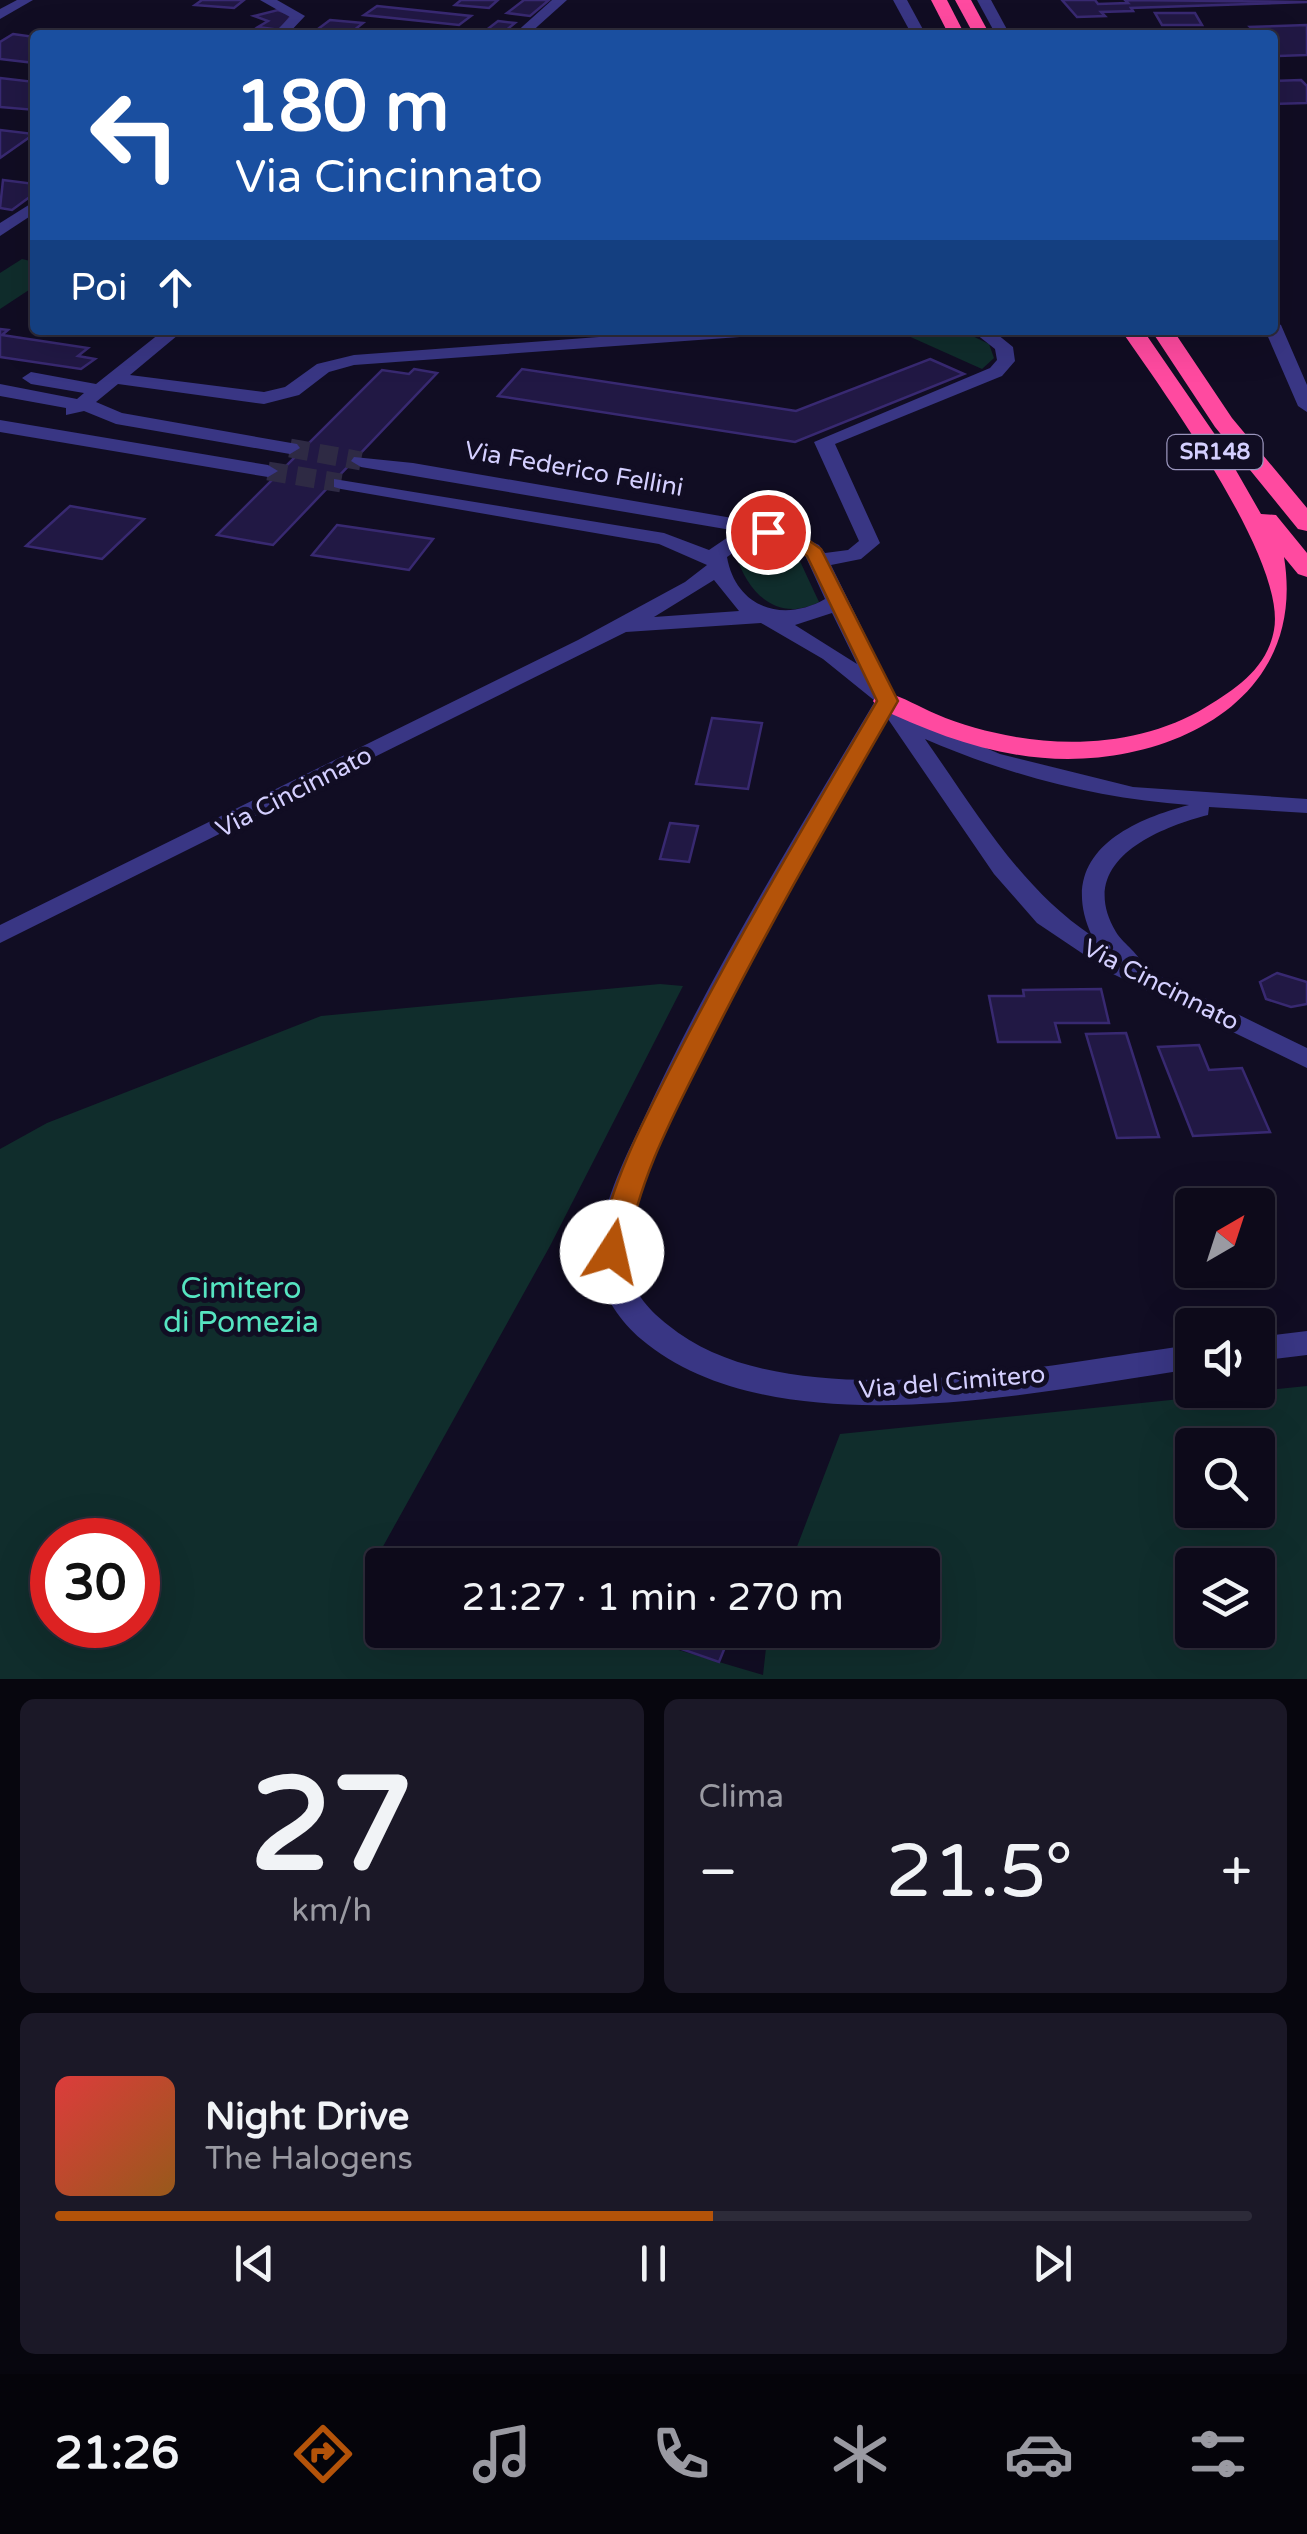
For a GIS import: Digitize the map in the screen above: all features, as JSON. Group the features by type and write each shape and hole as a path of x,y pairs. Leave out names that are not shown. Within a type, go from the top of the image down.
{"highway":[{"path":"930,0 943,6 955,30"},
{"path":"963,0 979,30"},
{"path":"980,0 994,19"},
{"name":"SR148","path":"1135,335 1196,425 1307,569"},
{"name":"SR148","path":"1165,335 1224,422 1307,524"},
{"path":"888,701 930,722 1006,744 1053,750 1103,749 1181,732 1233,704 1267,676 1279,660 1287,628 1285,587 1196,425"}],"street":[{"path":"0,14 26,0"},
{"path":"268,0 296,12 298,20 285,30"},
{"path":"526,30 560,0"},
{"path":"900,0 917,30"},
{"path":"994,19 1001,30"},
{"path":"0,230 30,209"},
{"path":"46,434 168,335"},
{"path":"0,373 264,398 292,392 328,366 354,360 698,335"},
{"path":"819,560 858,554 870,544 824,442 999,370 1006,360 1004,347 987,335"},
{"path":"1276,335 1307,406"},
{"path":"0,390 82,404 107,411 116,418 290,448"},
{"path":"82,439 110,432 118,424 116,418"},
{"path":"0,426 268,471"},
{"name":"Via Federico Fellini","path":"552,519 345,483 365,461 778,532"},
{"path":"568,496 552,519 673,541 716,564 740,604 763,618 803,616 836,599 819,560 806,544 778,532 741,536 718,552 716,564"},
{"name":"Via Cincinnato","path":"0,935 586,646 693,586 716,564"},
{"name":"Via Cincinnato","path":"836,599 888,701 1003,870 1046,917 1088,949 1307,1059"},
{"name":"Via Cincinnato","path":"586,646 650,623 763,618 823,648 888,701"},
{"path":"888,701 940,738 1028,771 1133,794 1239,805 1307,806"},
{"name":"Via del Cimitero","path":"888,701 747,944 627,1187 612,1252 625,1297 656,1331 698,1360 739,1378 792,1388 912,1391 1175,1359"},
{"path":"859,751 887,744 922,752"},
{"path":"1172,993 1135,968 1110,943 1094,903 1099,869 1114,846 1139,828 1190,812 1239,805"},
{"path":"1275,1347 1307,1343"}],"green space":[{"path":"22,259 30,261 30,289 0,309 0,273"},
{"path":"906,335 970,335 989,344 994,358 982,369"},
{"path":"769,541 798,557 819,602 790,609 778,607 757,593 736,555 746,543"},
{"name":"Cimitero di Pomezia","path":"660,984 683,986 550,1246 382,1548 365,1548 365,1648 672,1648 763,1675 766,1648 940,1648 940,1548 796,1548 840,1434 1175,1400 1175,1408 1275,1408 1275,1389 1307,1386 1307,1679 0,1679 0,1149 47,1123 321,1016"}],"building":[{"path":"202,0 244,0 234,8 195,5"},
{"path":"461,0 498,0 489,8 455,5"},
{"path":"524,0 549,0 530,16 507,13"},
{"path":"1062,0 1095,0 1098,4 1128,3 1125,0 1307,2 1131,8 1133,11 1101,12 1105,16 1077,17"},
{"path":"377,6 471,16 459,25 364,15"},
{"path":"278,10 292,15 280,30 258,27 268,21 254,16"},
{"path":"1155,13 1195,13 1202,25 1162,25"},
{"path":"330,20 363,23 354,30 317,30"},
{"path":"498,21 515,23 506,30 486,30"},
{"path":"1307,25 1307,55 1278,56 1278,30 1250,27"},
{"path":"13,34 30,36 30,62 0,59 0,42"},
{"path":"0,78 30,81 30,110 0,107"},
{"path":"1301,80 1307,86 1307,103 1278,104 1278,81"},
{"path":"0,130 30,134 30,137 0,158"},
{"path":"3,180 30,183 30,197 12,210 0,208"},
{"path":"0,329 8,330 2,335 88,348 78,356 95,359 81,369 0,357"},
{"path":"930,359 964,374 795,442 498,396 522,369 796,411"},
{"path":"414,369 437,373 273,545 217,535 382,370 409,374"},
{"path":"70,506 144,519 102,559 26,546"},
{"path":"337,525 433,539 409,570 312,555"},
{"path":"712,718 762,723 748,789 696,784"},
{"path":"670,823 698,826 689,862 660,859"},
{"path":"1277,973 1307,982 1307,1004 1291,1007 1266,999 1260,982"},
{"path":"1101,989 1109,1023 1055,1023 1060,1042 998,1042 989,996 1024,996 1023,990"},
{"path":"1126,1033 1159,1137 1117,1138 1086,1034"},
{"path":"1199,1045 1209,1070 1242,1068 1270,1132 1193,1136 1158,1047"},
{"path":"679,1648 725,1648 719,1662"}],"tunnel":[{"path":"290,448 361,461"},
{"path":"268,471 341,483"}],"route":[{"path":"612,1252 619,1210 652,1130 747,944 888,701 815,553 790,536 768,532"}]}
